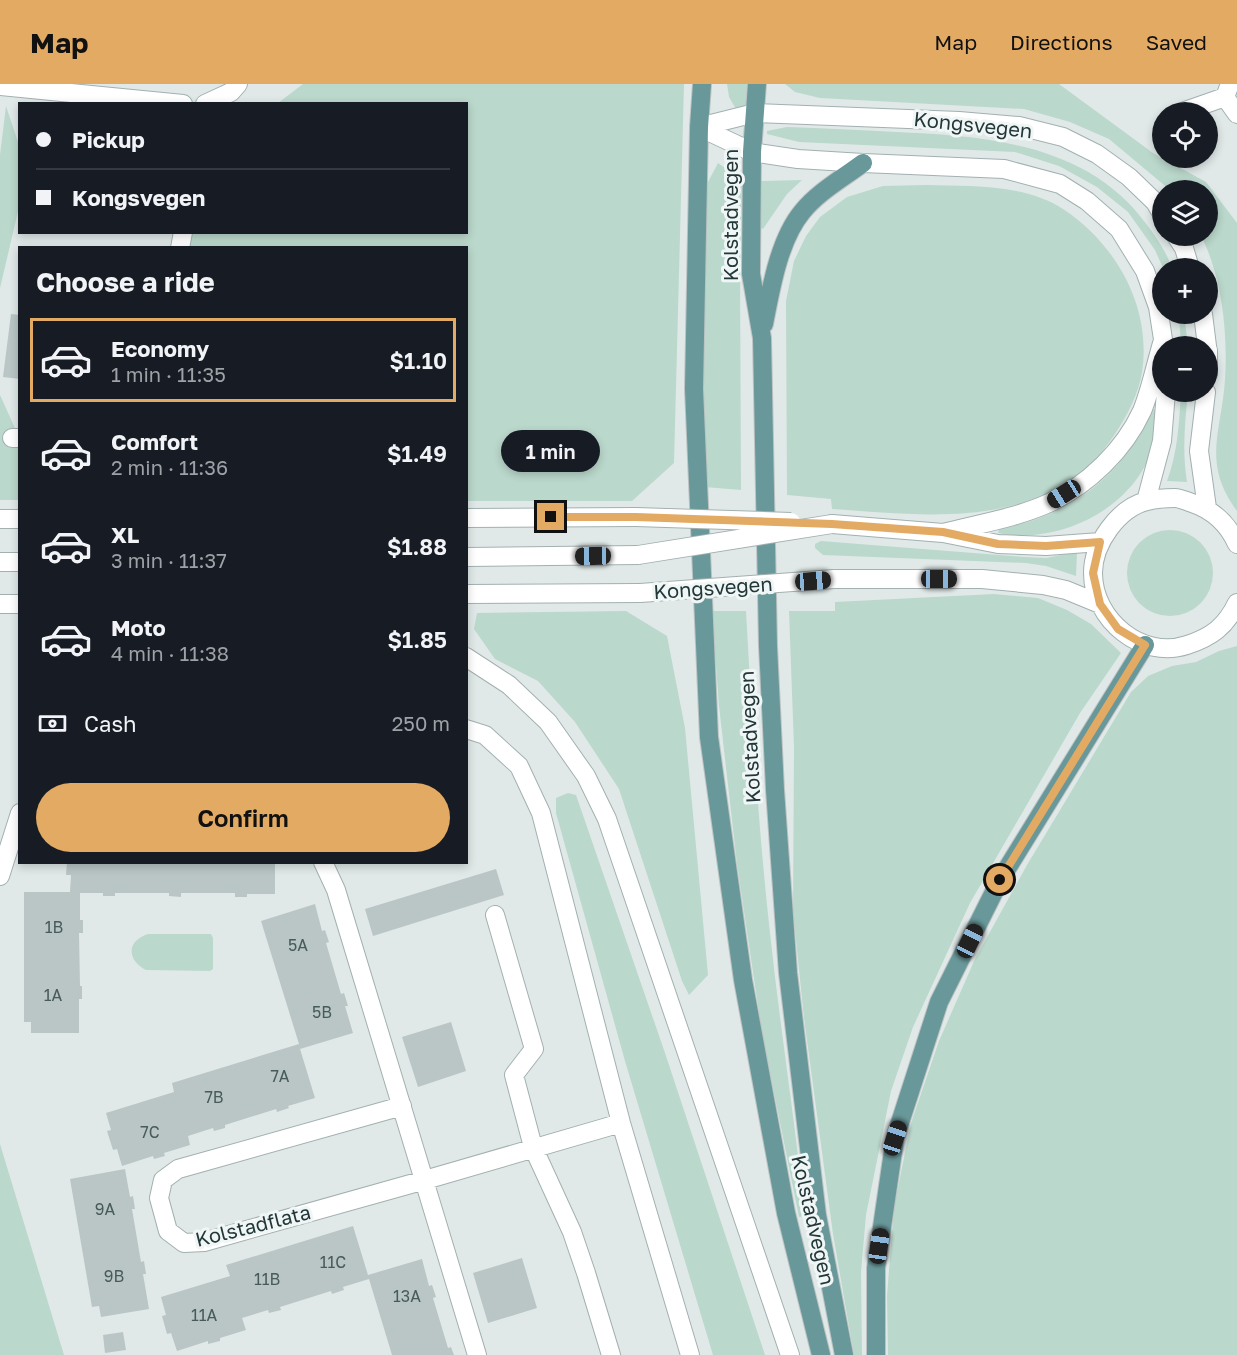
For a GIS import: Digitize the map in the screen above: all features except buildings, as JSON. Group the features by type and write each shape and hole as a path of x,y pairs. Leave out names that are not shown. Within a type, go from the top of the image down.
{"main road":[{"path":"699,127 702,84"},
{"path":"755,113 757,84"},
{"name":"Kolstadvegen","path":"755,113 752,152 751,274 762,338 768,646 788,973 817,1215 844,1355"},
{"name":"Kolstadvegen","path":"699,127 694,389 709,737 743,980 786,1213 821,1355"},
{"path":"762,338 772,284 790,228 803,210 824,191 864,163"},
{"path":"876,1355 876,1268 895,1138 939,1002 1000,880 1145,645"}],"street":[{"path":"209,102 231,92 238,84"},
{"path":"0,86 163,102"},
{"path":"1203,102 1228,90 1237,114"},
{"name":"Kongsvegen","path":"699,127 755,113 959,121 1020,126 1063,137 1097,154 1129,177 1152,199"},
{"name":"Kongsvegen","path":"699,127 752,152 798,159 1004,169 1060,184 1088,201 1119,229 1145,271 1155,298 1162,336"},
{"path":"943,532 1010,516 1049,503 1092,477 1121,445 1142,410 1152,378"},
{"path":"1146,501 1162,441 1165,402"},
{"path":"1205,402 1199,451 1207,508"},
{"path":"1235,614 1206,639 1176,649 1145,645 1118,629 1100,604 1093,573 1100,542 1119,517 1146,501 1177,498 1207,508 1230,529 1237,544"},
{"path":"468,518 636,517 832,524 943,532 998,544 1046,546 1100,542"},
{"path":"0,519 18,519"},
{"path":"471,560 638,555 832,524"},
{"path":"0,562 18,562"},
{"name":"Kongsvegen","path":"468,594 640,593 834,579 981,579 1043,585 1066,590 1100,604"},
{"path":"0,604 18,604"},
{"path":"468,658 509,685 548,722 586,776 607,819 790,1355"},
{"path":"468,730 485,735 519,766 541,813 621,1123 690,1355"},
{"path":"0,876 18,819"},
{"path":"324,864 336,890 477,1355"},
{"path":"495,915 534,1049 514,1075 533,1147 572,1232 611,1355"},
{"name":"Kolstadflata","path":"402,1106 178,1169 163,1180 159,1198 168,1231 184,1243 204,1242 621,1123"}],"green space":[{"path":"303,84 684,84 674,463 632,501 468,501 468,246 188,246 191,234 468,234 468,102 279,102"},
{"path":"727,84 749,84 747,111 736,109 729,97"},
{"path":"785,84 1059,84 1152,152 1152,168 1180,168 1202,180 1158,180 1109,139 1070,122 1024,109 820,98 795,92"},
{"path":"6,106 18,142 18,212 0,288 0,155"},
{"path":"787,127 931,134 1001,142 1034,150 1066,161 1096,177 1123,198 1152,232 1152,246 1128,212 1097,187 1059,166 1015,152 799,142 767,134 767,131"},
{"path":"718,163 742,180 741,490 705,487 702,392 702,216 708,182"},
{"path":"802,180 787,194 763,229 761,228 759,181"},
{"path":"883,186 997,188 1032,195 1063,209 1099,240 1126,279 1141,324 1144,348 1142,372 1132,404 1110,442 1084,470 1060,487 1034,499 1006,507 949,514 890,513 832,509 831,499 787,495 786,301 794,261 806,236 820,217 847,197"},
{"path":"1218,198 1237,223 1237,511 1226,493 1217,461 1216,446 1226,362 1218,283 1218,258 1210,258 1205,246 1218,246"},
{"path":"1152,246 1162,246 1168,258 1159,258"},
{"path":"1180,324 1185,324 1187,336 1180,336"},
{"path":"0,395 18,435 18,500 0,500"},
{"path":"1180,402 1187,402 1184,448 1187,482 1167,481 1179,426"},
{"path":"1153,409 1156,411 1154,432 1148,460 1133,484 1118,499 1101,512 1061,530 1019,535 998,533 999,529 1039,518 1057,510 1091,490 1120,462 1136,441"},
{"path":"1170,530 1194,537 1206,549 1213,573 1206,597 1194,609 1170,616 1146,609 1134,597 1127,573 1134,549 1146,537"},
{"path":"821,541 1046,558 1077,552 1076,576 1046,566 1026,563 823,555 815,548 815,544"},
{"path":"994,594 1038,598 1067,610 1091,624 1121,653 1080,713 970,903 913,1027 891,1091 866,1215 861,1272 862,1355 854,1355 833,1234 804,1018 793,911 794,747 789,611 835,611 835,602"},
{"path":"626,611 667,636 685,728 708,975 689,995 682,981 619,789 575,722 538,681 495,659 474,629 477,613"},
{"path":"712,611 746,611 766,893 805,1216 799,1217 762,1033 737,864 719,706"},
{"path":"1237,646 1237,1355 888,1355 887,1296 894,1207 911,1123 939,1041 975,959 1027,865 1131,692 1148,676 1172,666 1196,662 1219,651"},
{"path":"568,793 576,795 665,1053 765,1355 713,1355 625,1061 556,813 556,798"},
{"path":"148,934 211,934 213,969 210,971 146,970 135,961 132,951 136,941"},
{"path":"0,1144 64,1355 0,1355"}],"route":[{"path":"551,517 636,517 832,524 943,532 998,544 1046,546 1100,542 1093,573 1100,604 1118,629 1145,645 1000,880"}]}
